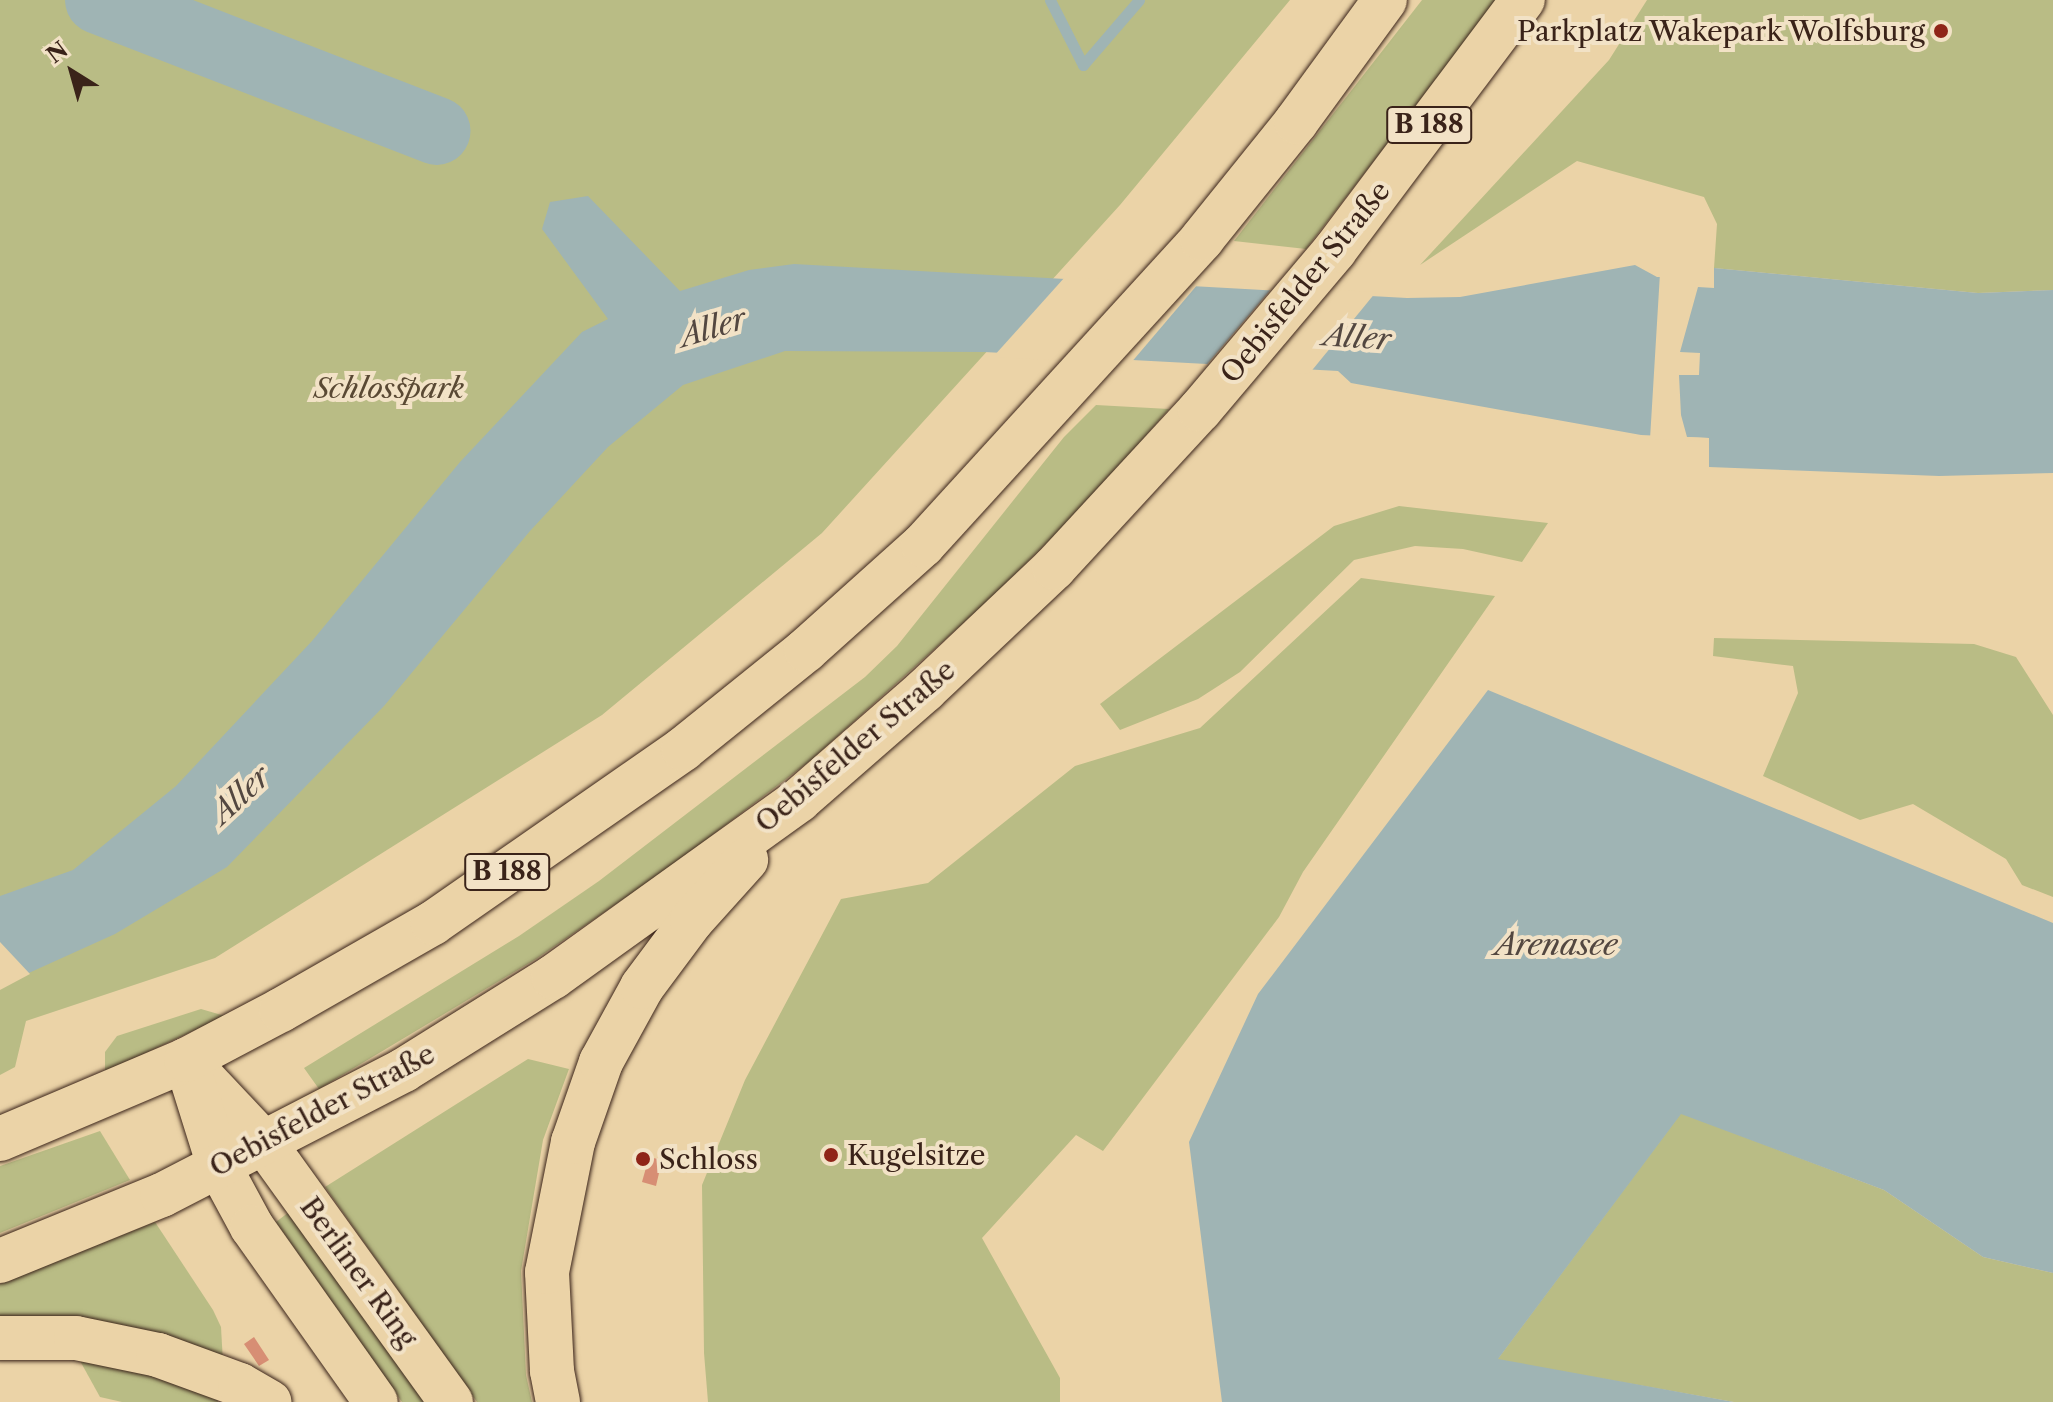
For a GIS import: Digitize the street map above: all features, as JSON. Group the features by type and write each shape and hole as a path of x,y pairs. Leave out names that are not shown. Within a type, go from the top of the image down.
{"main road":[{"name":"B 188","path":"0,1139 186,1060 433,923 683,749 806,650 923,545 1202,239 1296,122 1385,0"},
{"name":"Oebisfelder Straße","path":"0,1261 162,1195 404,1070 553,977 799,800 925,690 1054,568 1200,410 1335,250 1523,0"},
{"path":"558,1402 552,1371 547,1272 573,1142 601,1062 642,987 692,920 799,800"},
{"name":"Berliner Ring","path":"186,1060 265,1144 451,1402"},
{"path":"186,1060 219,1166 252,1227 376,1402"},
{"path":"0,1338 76,1338 158,1355 240,1385 269,1402"}],"green space":[{"name":"Schlosspark","path":"0,0 1290,0 1120,205 822,533 602,715 215,958 26,1021 15,1067 0,1075"},
{"path":"1422,0 1498,0 1306,249 1234,241"},
{"path":"1647,0 2053,0 2053,290 1978,293 1714,268 1717,224 1704,197 1577,161 1420,265 1609,60"},
{"path":"1096,405 1169,409 1090,500 990,599 811,760 673,865 536,959 319,1089 304,1068 519,936 599,881 865,677 897,646 1064,437"},
{"path":"1399,506 1548,523 1522,562 1463,549 1415,546 1354,560 1240,672 1198,699 1120,730 1100,704 1334,526"},
{"path":"1361,578 1495,596 1303,872 1279,917 1103,1151 1076,1135 982,1238 1060,1378 1060,1402 708,1402 704,1353 702,1185 745,1080 841,899 928,883 1075,766 1200,728"},
{"path":"1714,638 1974,644 2016,657 2053,715 2053,897 2022,885 2006,859 1913,804 1860,820 1763,776 1798,693 1793,666 1713,656"},
{"path":"201,1009 225,1016 105,1072 105,1052 117,1036"},
{"path":"528,1059 569,1069 543,1140 521,1271 526,1375 532,1402 477,1402 325,1187"},
{"path":"1681,1113 1884,1190 1983,1257 2053,1273 2053,1402 1734,1402 1497,1360"},
{"path":"100,1131 130,1180 0,1233 0,1166"},
{"path":"289,1212 427,1402 402,1402 276,1222"},
{"path":"155,1222 213,1310 221,1327 223,1363 0,1320 0,1284"},
{"path":"74,1350 218,1390 218,1402 122,1402 100,1397"}],"water":[{"path":"588,196 680,291 749,270 794,264 1407,298 1460,297 1635,265 1657,277 1706,277 1714,268 1978,293 2053,290 2053,473 1939,476 1709,467 1709,438 1641,435 1351,383 1338,371 984,352 785,351 683,385 608,447 530,531 384,706 227,867 115,934 0,986 0,896 73,870 176,786 312,641 460,462 582,332 608,319 542,229 550,202"},
{"name":"Arenasee","path":"1488,690 2053,923 2053,1273 1983,1257 1884,1190 1681,1114 1498,1359 1734,1402 1222,1402 1189,1142 1258,994"}],"pier":[{"path":"1714,264 1714,288 1698,287 1680,352 1700,353 1699,375 1679,375 1681,415 1687,437 1709,438 1709,471 1705,468 1705,441 1650,439 1660,273 1704,273"},
{"path":"1065,277 1198,284 1130,364 993,357"},
{"path":"1273,287 1376,292 1309,374 1204,368"},
{"path":"0,942 30,974 0,990"}],"building":[{"path":"649,1157 662,1160 656,1186 642,1182"},
{"path":"254,1337 269,1360 259,1366 244,1344"}],"waterway":[{"name":"Aller","path":"99,0 436,131"},
{"path":"138,15 140,0"},
{"path":"1050,0 1083,65 1139,0"}],"place":[{"name":"Parkplatz Wakepark Wolfsburg","path":"1941,31"},
{"name":"Kugelsitze","path":"831,1155"},
{"name":"Schloss","path":"643,1159"}]}
